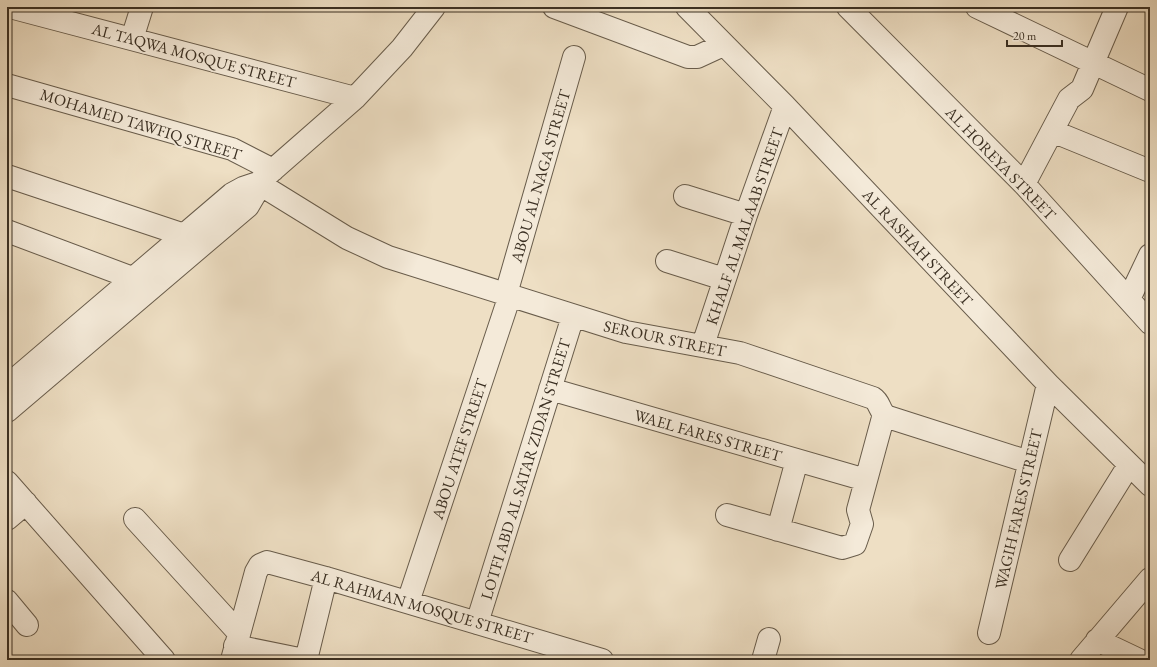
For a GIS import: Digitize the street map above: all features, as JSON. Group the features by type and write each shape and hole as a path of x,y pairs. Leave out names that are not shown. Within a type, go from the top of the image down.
{"street":[{"name":"AL TAQWA MOSQUE STREET","path":"12,7 78,16 132,39 355,98"},
{"path":"132,39 142,7"},
{"path":"11,378 134,278 232,194 266,176 355,98 402,48 434,7"},
{"path":"554,7 688,57 697,57 723,45"},
{"name":"AL RASHAH STREET","path":"687,7 785,106 1048,384 1150,485"},
{"name":"AL HOREYA STREET","path":"848,7 1024,184 1150,323"},
{"path":"977,7 1150,90"},
{"path":"1024,184 1069,99 1082,89 1094,64 1117,7"},
{"name":"ABOU AL NAGA STREET","path":"508,295 574,57"},
{"name":"MOHAMED TAWFIQ STREET","path":"7,85 232,148 266,176"},
{"name":"KHALF AL MALAAB STREET","path":"703,345 724,279 785,106"},
{"path":"1052,131 1150,171"},
{"path":"7,176 184,235"},
{"path":"7,411 248,206 266,176"},
{"name":"SEROUR STREET","path":"266,176 347,238 369,249 574,316 648,337 703,345 740,353 872,398 878,401 884,414"},
{"path":"685,196 746,215"},
{"path":"7,231 134,278"},
{"path":"1129,299 1150,255"},
{"path":"668,261 724,279"},
{"name":"ABOU ATEF STREET","path":"408,602 508,295"},
{"name":"LOTFI ABD AL SATAR ZIDAN STREET","path":"477,623 574,316"},
{"name":"WAGIH FARES STREET","path":"989,634 1048,384"},
{"name":"WAEL FARES STREET","path":"550,389 866,480"},
{"path":"727,515 842,548 851,547 857,541 861,527 858,510 884,414 1029,462"},
{"path":"778,530 797,460"},
{"path":"1070,560 1129,464"},
{"path":"7,482 164,660"},
{"path":"7,519 26,503"},
{"path":"135,519 235,646 305,660 326,578"},
{"name":"AL RAHMAN MOSQUE STREET","path":"235,646 256,572 263,563 274,563 602,660"},
{"path":"1081,660 1150,579"},
{"path":"7,601 27,626"},
{"path":"763,660 769,639"},
{"path":"1097,640 1139,660"}]}
